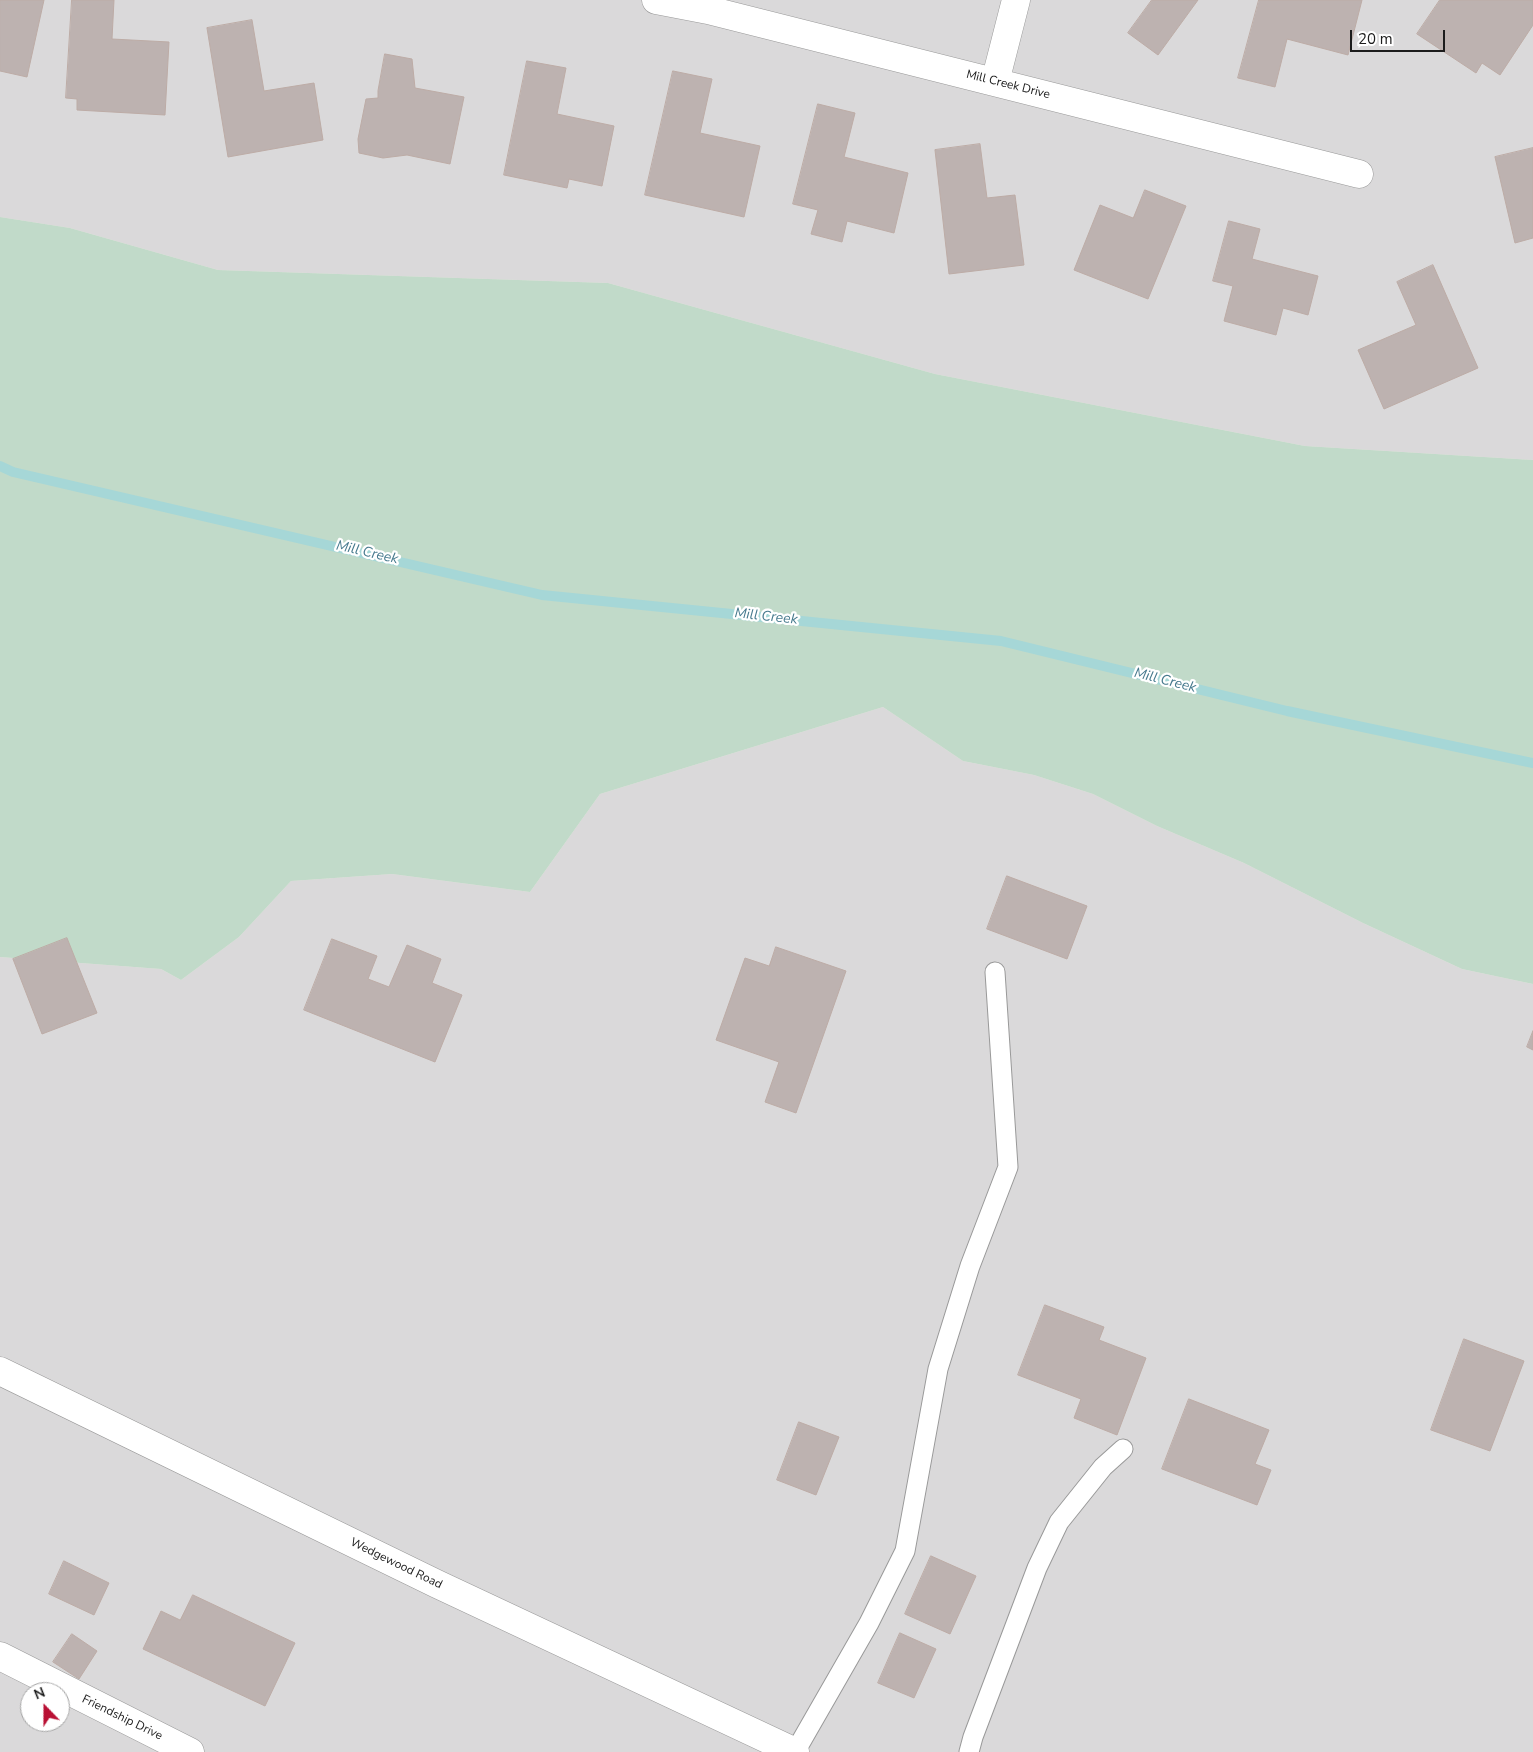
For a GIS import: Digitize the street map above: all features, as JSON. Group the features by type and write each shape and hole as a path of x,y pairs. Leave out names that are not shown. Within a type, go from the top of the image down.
{"street":[{"name":"Mill Creek Drive","path":"656,0 708,10 1359,174"},
{"path":"995,82 1016,0"},
{"name":"Wedgewood Road","path":"0,1371 437,1584 795,1752"},
{"name":"Friendship Drive","path":"0,1656 190,1752"}],"lane":[{"path":"795,1752 869,1623 905,1552 938,1369 970,1266 1008,1168 995,972"},
{"path":"970,1752 973,1737 1038,1568 1059,1522 1103,1467 1123,1449"}],"shaded area":[{"path":"0,0 1533,0 1533,460 1305,446 935,374 608,283 218,270 70,228 0,217"},
{"path":"883,707 963,761 1034,775 1093,794 1157,826 1244,863 1363,923 1462,969 1533,984 1533,1752 0,1752 0,957 161,969 181,980 239,937 291,881 392,874 530,892 600,794"}],"green space":[{"path":"0,217 70,228 218,270 608,283 935,374 1305,446 1533,460 1533,984 1462,969 1363,923 1244,863 1157,826 1093,794 1034,775 963,761 883,707 600,794 530,892 392,874 291,881 239,937 181,980 161,969 0,957"}],"building":[{"path":"0,0 44,0 27,77 0,71"},
{"path":"72,0 114,0 112,39 169,42 165,115 77,110 77,99 66,98"},
{"path":"1152,0 1198,0 1158,55 1128,33"},
{"path":"1259,0 1362,0 1348,55 1287,39 1275,87 1238,78"},
{"path":"1440,0 1533,0 1533,25 1500,75 1482,63 1476,73 1417,34"},
{"path":"252,20 264,91 314,83 323,140 228,157 207,28"},
{"path":"385,54 412,59 415,88 464,97 450,164 407,155 383,158 359,153 358,139 366,99 378,98"},
{"path":"527,61 566,68 557,114 614,126 602,186 569,179 567,188 504,175"},
{"path":"673,71 712,79 700,133 760,146 744,217 645,195"},
{"path":"818,104 855,113 844,157 908,173 894,233 847,221 842,242 811,234 818,210 793,204"},
{"path":"980,144 987,198 1015,195 1024,265 949,274 935,150"},
{"path":"1533,148 1533,238 1515,243 1495,157"},
{"path":"1145,190 1186,206 1148,299 1074,270 1100,205 1133,218"},
{"path":"1229,221 1260,229 1252,259 1318,276 1308,315 1283,308 1276,335 1224,321 1233,286 1213,281"},
{"path":"1433,265 1478,368 1384,409 1358,350 1416,325 1397,282"},
{"path":"1007,876 1087,906 1067,959 987,929"},
{"path":"67,938 97,1013 42,1034 13,959"},
{"path":"332,939 377,956 368,979 389,987 407,945 441,959 432,983 462,995 435,1062 304,1010"},
{"path":"776,947 846,971 796,1113 765,1102 779,1062 716,1040 745,958 769,966"},
{"path":"1533,1031 1533,1050 1527,1047"},
{"path":"1045,1305 1104,1327 1099,1340 1146,1358 1117,1435 1074,1418 1081,1399 1018,1375"},
{"path":"1464,1339 1524,1361 1490,1451 1431,1430"},
{"path":"1189,1399 1269,1430 1255,1464 1271,1470 1257,1505 1162,1469"},
{"path":"799,1422 839,1437 816,1495 777,1480"},
{"path":"931,1556 976,1576 950,1634 905,1614"},
{"path":"64,1561 109,1583 94,1615 49,1594"},
{"path":"193,1595 295,1643 265,1706 143,1649 161,1611 180,1620"},
{"path":"900,1633 936,1649 914,1698 878,1683"},
{"path":"72,1634 97,1651 79,1679 53,1662"}],"waterway":[{"name":"Mill Creek","path":"0,466 13,472 542,595 1001,641 1287,711 1533,763"}]}
